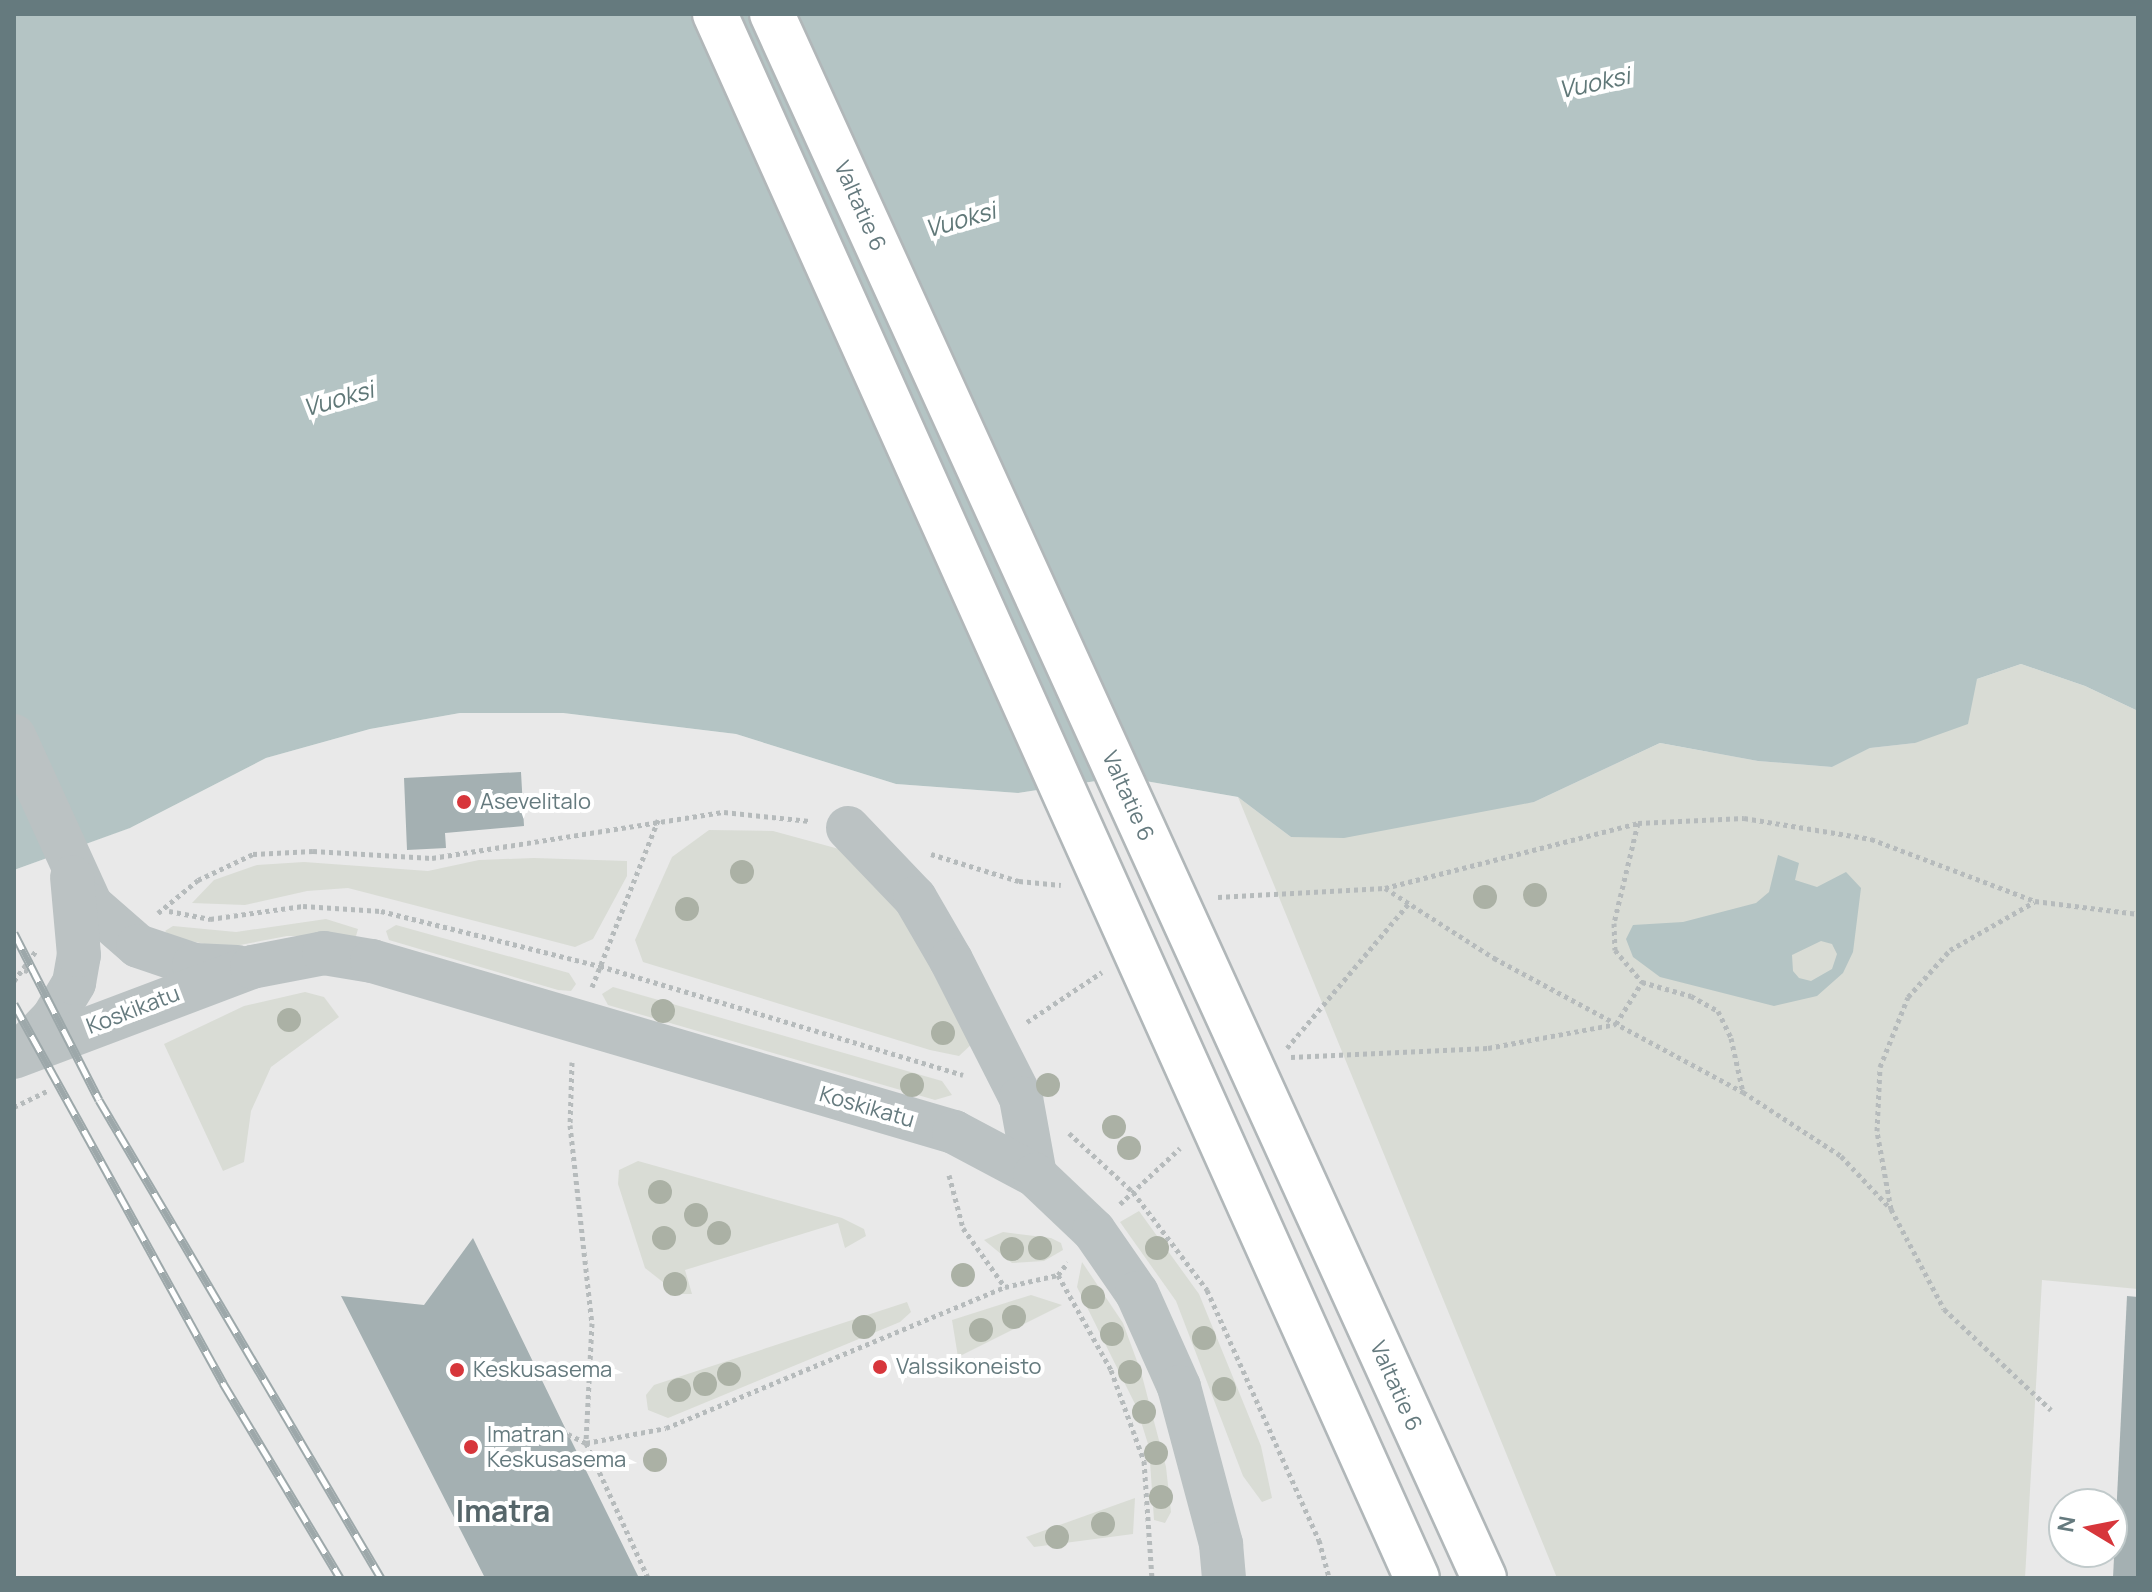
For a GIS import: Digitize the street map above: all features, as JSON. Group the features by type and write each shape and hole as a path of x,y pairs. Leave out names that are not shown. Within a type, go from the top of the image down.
{"highway":[{"path":"715,14 1417,1578"},
{"name":"Valtatie 6","path":"772,14 1484,1578"}],"street":[{"path":"14,736 71,868 78,916 74,983 53,1018 15,1057"},
{"path":"848,828 915,898 951,960 1021,1098 1035,1175"},
{"name":"Koskikatu","path":"71,868 91,905 138,946 194,965 252,967"},
{"name":"Koskikatu","path":"15,1057 252,967 324,953 372,961 954,1132 1035,1175 1094,1231 1137,1293 1179,1387 1221,1544 1224,1578"}],"path":[{"path":"648,1578 586,1443 592,1323 570,1125 578,1024 658,820"},
{"path":"1638,823 1614,923 1615,950 1642,982 1691,996 1718,1011 1731,1038 1743,1092"},
{"path":"1385,888 1494,958 1743,1092 1841,1156 1891,1209 1944,1309 2051,1410"},
{"path":"1891,1209 1877,1131 1880,1067 1908,997 1950,950 2035,901"},
{"path":"1409,903 1279,1058 1488,1048 1616,1024 1642,982"},
{"path":"14,981 24,970"},
{"path":"568,1434 586,1443 666,1428 1005,1287 1058,1275 1094,1231 1189,1140"},
{"path":"951,1189 963,1228 1005,1287"},
{"path":"1058,1275 1111,1370 1144,1461 1152,1578"}],"shaded area":[{"path":"2021,664 2085,686 2138,711 2138,1289 2042,1280 2025,1578 1557,1578 1238,797 1291,837 1534,802 1660,743 1758,761 1832,767 1870,748 1915,743 1977,679"},
{"path":"2138,711 2138,1578 14,1578 14,870 132,827 266,758 370,729 460,713 563,713 736,734 896,784 1018,793 1122,777 1238,797"},
{"path":"709,830 773,831 839,849 882,881 974,1042 959,1056 930,1050 643,962 635,940 672,857"},
{"path":"479,860 627,861 627,876 593,939 575,947 348,888 307,891 245,905 192,903 214,880 257,865 304,862 428,871"},
{"path":"326,919 358,929 356,936 287,936 224,948 171,937 165,931 173,926 236,932"},
{"path":"396,925 569,973 576,984 571,991 558,990 389,940 386,931"},
{"path":"613,987 942,1081 952,1095 935,1100 608,1005 602,994"},
{"path":"305,992 324,997 339,1017 271,1067 251,1111 244,1162 223,1171 164,1044 244,1006"},
{"path":"638,1161 842,1218 864,1229 866,1236 845,1248 838,1223 685,1270 692,1294 678,1294 645,1268 618,1184 619,1170"},
{"path":"1139,1211 1199,1294 1261,1446 1272,1498 1262,1502 1243,1476 1176,1301 1120,1222"},
{"path":"1003,1232 1051,1238 1061,1243 1063,1250 1044,1261 1012,1263 984,1240"},
{"path":"1082,1262 1123,1323 1141,1372 1166,1467 1171,1512 1165,1523 1154,1520 1149,1447 1136,1406 1077,1287"},
{"path":"1031,1295 1062,1305 958,1357 952,1320"},
{"path":"907,1302 911,1312 900,1322 668,1418 648,1410 646,1395 654,1385"},
{"path":"1135,1498 1133,1534 1034,1547 1026,1537"}],"water":[{"name":"Vuoksi","path":"14,14 2138,14 2138,711 2085,686 2021,664 1977,679 1968,724 1915,743 1870,748 1832,767 1758,761 1660,743 1534,802 1344,838 1291,837 1238,797 1122,777 1018,793 896,784 736,734 563,713 460,713 370,729 266,758 130,828 14,870"},
{"path":"1778,855 1799,863 1795,880 1817,887 1846,872 1861,888 1853,952 1843,973 1817,996 1774,1006 1660,977 1633,957 1626,939 1633,925 1683,922 1756,903 1769,892","holes":["1821,941 1832,944 1837,954 1832,969 1811,981 1799,978 1793,971 1792,955"]}],"building":[{"name":"Asevelitalo","path":"521,772 524,826 445,833 446,848 407,850 404,778"},
{"name":"Keskusasema","path":"473,1238 639,1578 485,1578 341,1296 424,1305"},
{"path":"2127,1296 2138,1297 2138,1578 2113,1578 2113,1568 2128,1568 2128,1488 2117,1488"}],"railway":[{"path":"14,933 99,1100 381,1578"},
{"path":"14,1004 223,1383 340,1578"}],"place":[{"name":"Asevelitalo","path":"464,802"},
{"name":"Valssikoneisto","path":"880,1367"},
{"name":"Keskusasema","path":"457,1370"},
{"name":"Imatran Keskusasema","path":"471,1447"}],"district":[{"name":"Imatra","path":"503,1511"}]}
